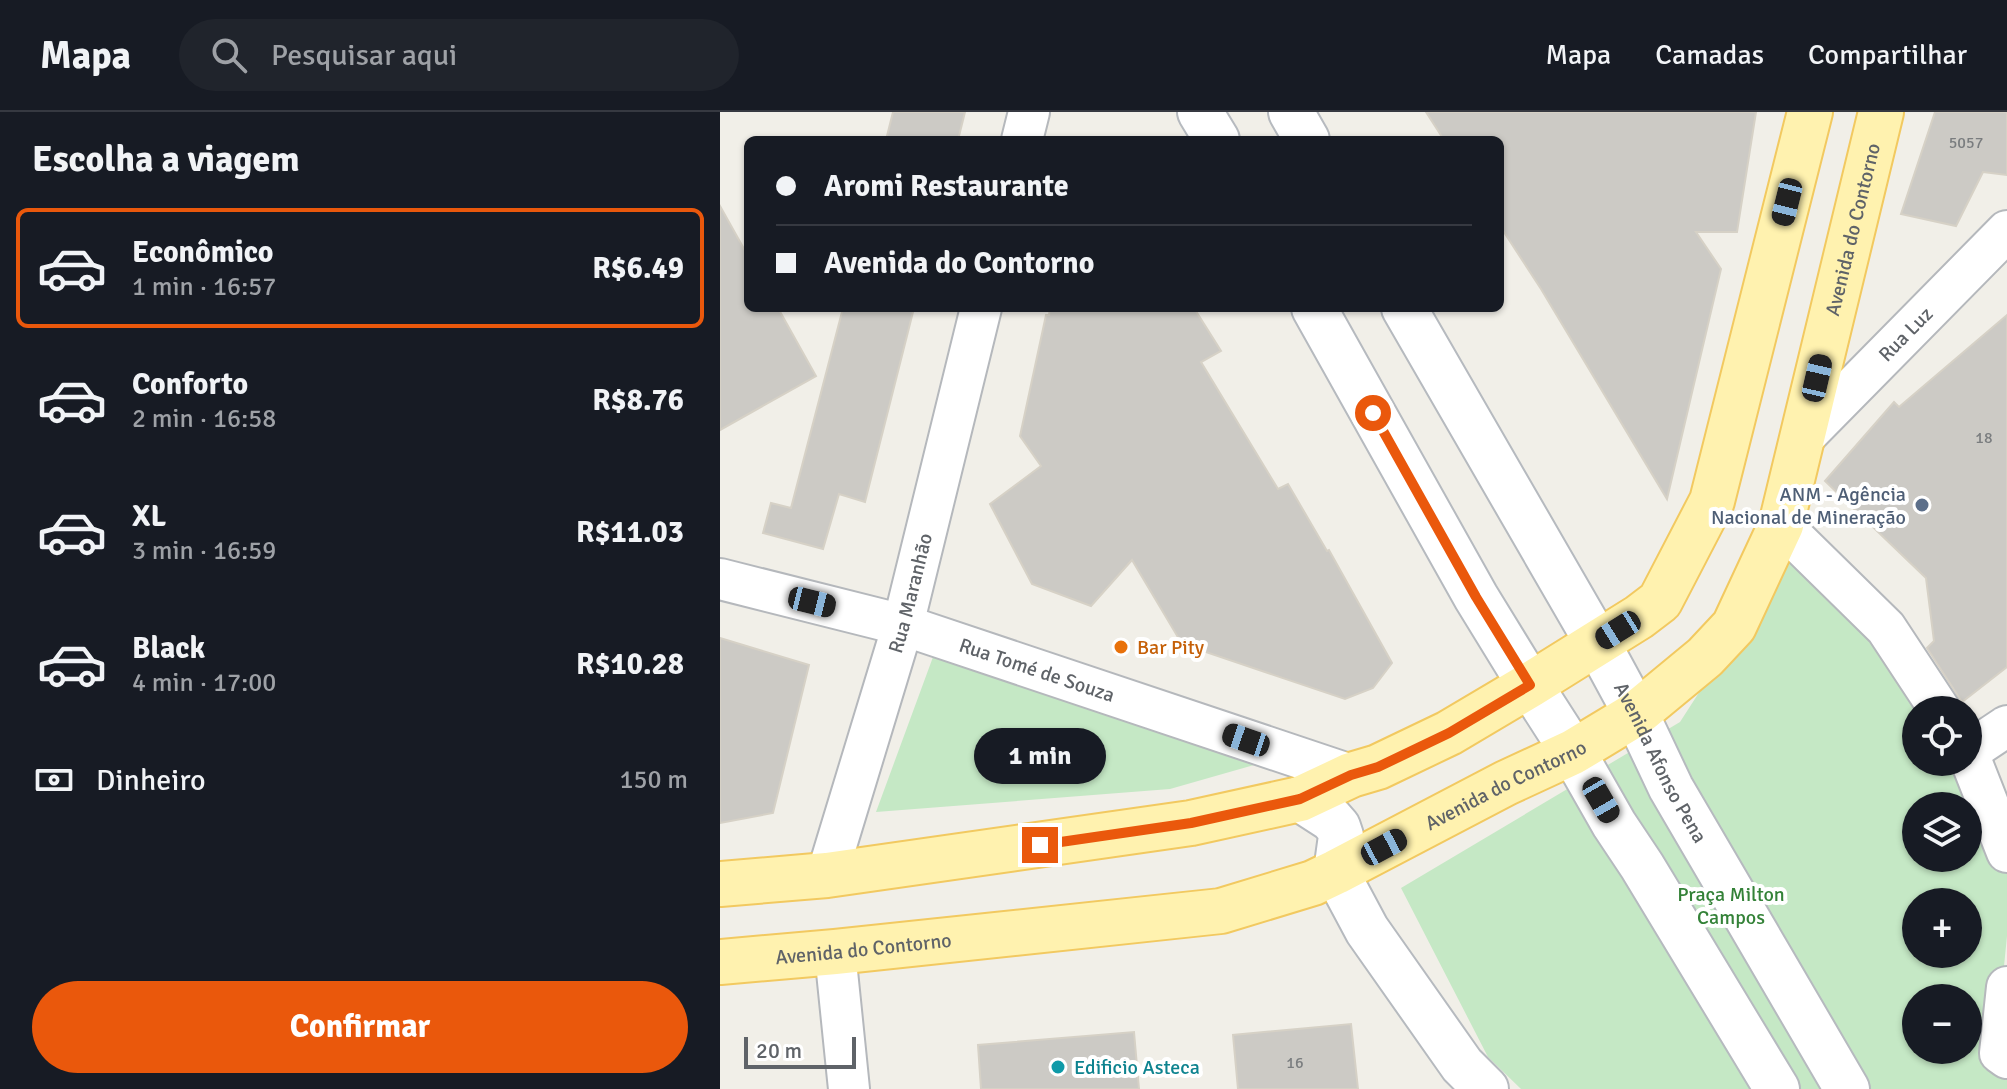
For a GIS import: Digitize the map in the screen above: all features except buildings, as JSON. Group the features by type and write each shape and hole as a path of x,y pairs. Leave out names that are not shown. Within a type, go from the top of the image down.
{"main road":[{"path":"1200,112 1215,136"},
{"path":"1291,112 1305,136"},
{"path":"720,884 827,875 1191,823 1300,799 1449,733 1639,617 1660,601 1712,501 1810,112"},
{"name":"Avenida do Contorno","path":"720,962 1221,911 1313,883 1493,789 1573,752 1636,714 1705,657 1734,626 1781,525 1881,112"},
{"path":"1316,312 1476,597 1777,1089"},
{"name":"Avenida Afonso Pena","path":"1406,312 1597,642 1671,788 1847,1089"},
{"path":"1300,799 1338,827 1341,845 1336,872 1376,942 1462,1065 1486,1089"}],"street":[{"path":"1023,136 1029,112"},
{"name":"Rua Luz","path":"1803,438 2007,231"},
{"name":"Rua Maranhão","path":"827,875 903,625 980,312"},
{"path":"1781,525 1886,628 1931,696"},
{"name":"Rua Tomé de Souza","path":"720,579 903,625 1351,775"},
{"path":"1982,743 2007,726"},
{"path":"1977,776 2007,852"},
{"path":"835,952 849,1089"},
{"path":"2007,987 2000,1053 2007,1058"}],"green space":[{"name":"Praça Milton Campos","path":"1785,545 1922,696 1902,696 1902,776 1972,776 1978,792 1902,792 1902,872 1982,872 1982,803 2007,866 2007,936 1995,1057 2007,1077 2007,1089 1521,1089 1488,1057 1401,888 1680,722 1740,629"},
{"path":"933,657 1275,759 1170,789 876,812"}],"place":[{"name":"ANM - Agência Nacional de Mineração","path":"1922,505"},
{"name":"Bar Pity","path":"1121,647"},
{"name":"Edificio Asteca","path":"1058,1067"}],"route":[{"path":"1040,845 1191,823 1300,799 1449,733 1530,685 1476,597 1373,413"}]}
